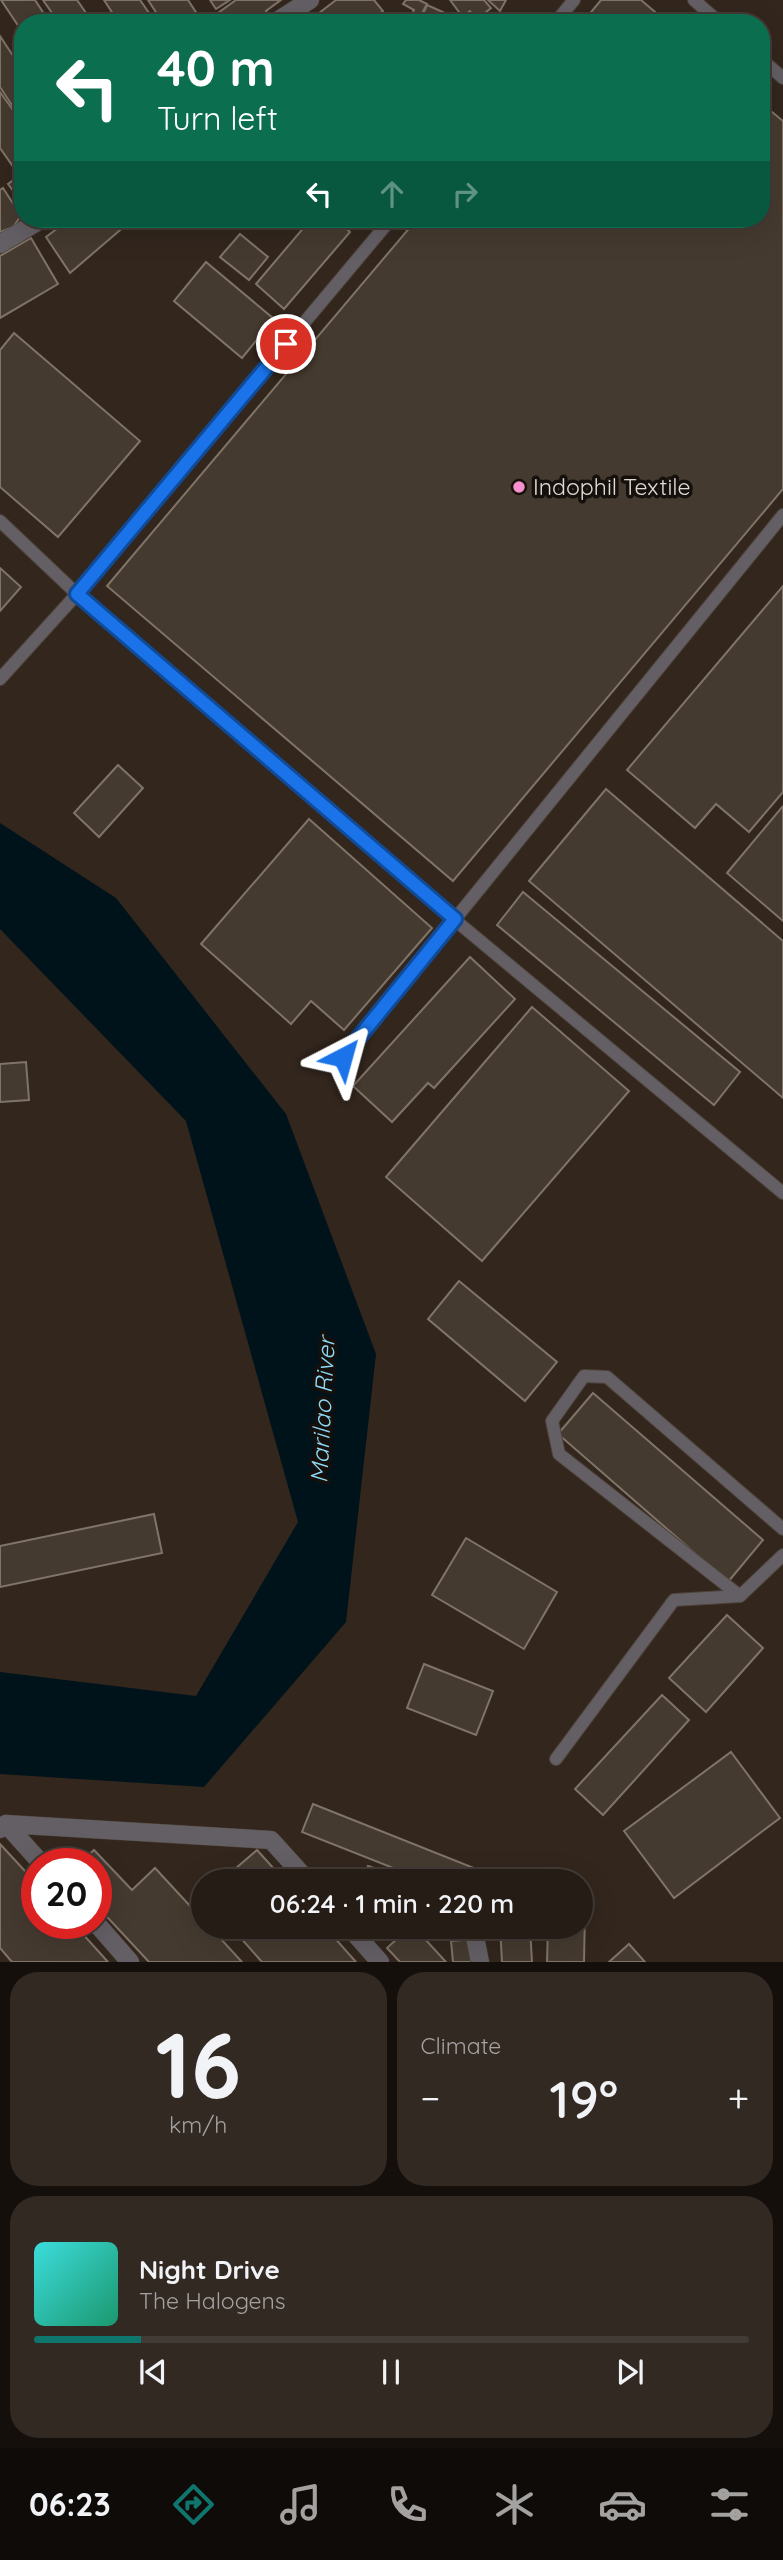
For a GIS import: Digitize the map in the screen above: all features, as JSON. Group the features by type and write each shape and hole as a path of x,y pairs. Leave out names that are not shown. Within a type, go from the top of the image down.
{"street":[{"path":"288,14 310,0"},
{"path":"0,244 27,228"},
{"path":"3,1826 26,1848"},
{"path":"3,1826 271,1840 297,1869"},
{"path":"110,1939 130,1962"},
{"path":"360,1939 380,1962"},
{"path":"475,1939 480,1962"}],"lane":[{"path":"562,14 574,0"},
{"path":"694,0 710,14"},
{"path":"0,679 77,594 383,228"},
{"path":"343,1057 783,515"},
{"path":"0,521 77,594 455,919 783,1193"},
{"path":"740,1596 559,1454 552,1421 584,1376 607,1377 783,1529"},
{"path":"556,1759 674,1600 740,1596 783,1555"}],"water":[{"name":"Marilao River","path":"0,823 116,898 286,1114 376,1354 346,1622 204,1787 0,1774 0,1672 196,1696 298,1522 186,1121 0,929"}],"building":[{"path":"1,0 35,0 44,14 14,14 14,20"},
{"path":"43,0 77,0 87,14 53,14"},
{"path":"104,0 140,0 150,14 113,14"},
{"path":"148,0 188,0 197,14 157,14"},
{"path":"210,0 230,0 216,9"},
{"path":"236,0 281,0 266,11 267,14 218,13"},
{"path":"336,0 374,0 383,11 379,14 318,14"},
{"path":"406,0 419,0 427,4 422,14 412,14 414,10 403,4"},
{"path":"450,0 484,0 491,8 484,14 472,14 470,11 460,14"},
{"path":"488,0 506,0 500,11"},
{"path":"601,0 641,0 657,14 589,14"},
{"path":"427,5 445,13 444,14 423,14"},
{"path":"0,36 14,57 14,108 0,87"},
{"path":"0,92 14,111 14,168 0,148"},
{"path":"770,110 783,121 783,489 453,881 107,586 409,228 770,228"},
{"path":"14,180 14,192 8,184"},
{"path":"3,188 14,205 14,226 0,232 0,190"},
{"path":"58,228 122,228 70,273 46,237"},
{"path":"303,228 346,228 350,232 284,309 256,284"},
{"path":"240,234 268,257 249,280 220,257"},
{"path":"31,238 58,284 0,318 0,256"},
{"path":"206,262 274,319 242,358 174,301"},
{"path":"14,333 140,441 58,537 0,487 0,350"},
{"path":"0,568 21,587 0,611"},
{"path":"783,586 783,792 749,832 716,804 695,828 627,770"},
{"path":"118,765 143,788 99,837 74,813"},
{"path":"606,789 783,941 783,1098 529,881"},
{"path":"783,806 783,921 727,873"},
{"path":"309,819 432,928 344,1030 311,1001 291,1024 201,944"},
{"path":"523,892 740,1072 714,1105 497,925"},
{"path":"470,957 515,999 434,1088 428,1083 392,1122 353,1086"},
{"path":"532,1007 629,1091 482,1261 386,1177"},
{"path":"26,1062 29,1100 0,1102 0,1064"},
{"path":"459,1281 557,1362 525,1401 428,1319"},
{"path":"593,1393 763,1540 728,1582 558,1434"},
{"path":"154,1514 162,1553 0,1587 0,1546"},
{"path":"466,1538 557,1592 524,1649 432,1595"},
{"path":"727,1615 763,1648 706,1712 669,1678"},
{"path":"424,1664 493,1691 476,1735 407,1708"},
{"path":"662,1695 689,1720 603,1815 575,1789"},
{"path":"731,1752 780,1818 674,1898 624,1831"},
{"path":"313,1804 476,1869 396,1869 302,1832"},
{"path":"0,1844 21,1867 21,1939 87,1939 108,1962 12,1962 0,1948"},
{"path":"257,1850 274,1869 235,1869"},
{"path":"155,1868 191,1907 191,1939 221,1939 242,1962 149,1962 112,1922 112,1869 132,1890"},
{"path":"242,1939 336,1939 356,1962 262,1962"},
{"path":"397,1939 425,1939 446,1962 400,1962 387,1948"},
{"path":"475,1939 476,1962 453,1962 451,1941"},
{"path":"501,1939 531,1939 532,1962 502,1962"},
{"path":"548,1939 584,1939 584,1962 547,1962"},
{"path":"629,1944 645,1962 609,1962"}],"place":[{"name":"Indophil Textile","path":"519,487"}],"route":[{"path":"286,344 77,594 455,919 343,1057"}]}
